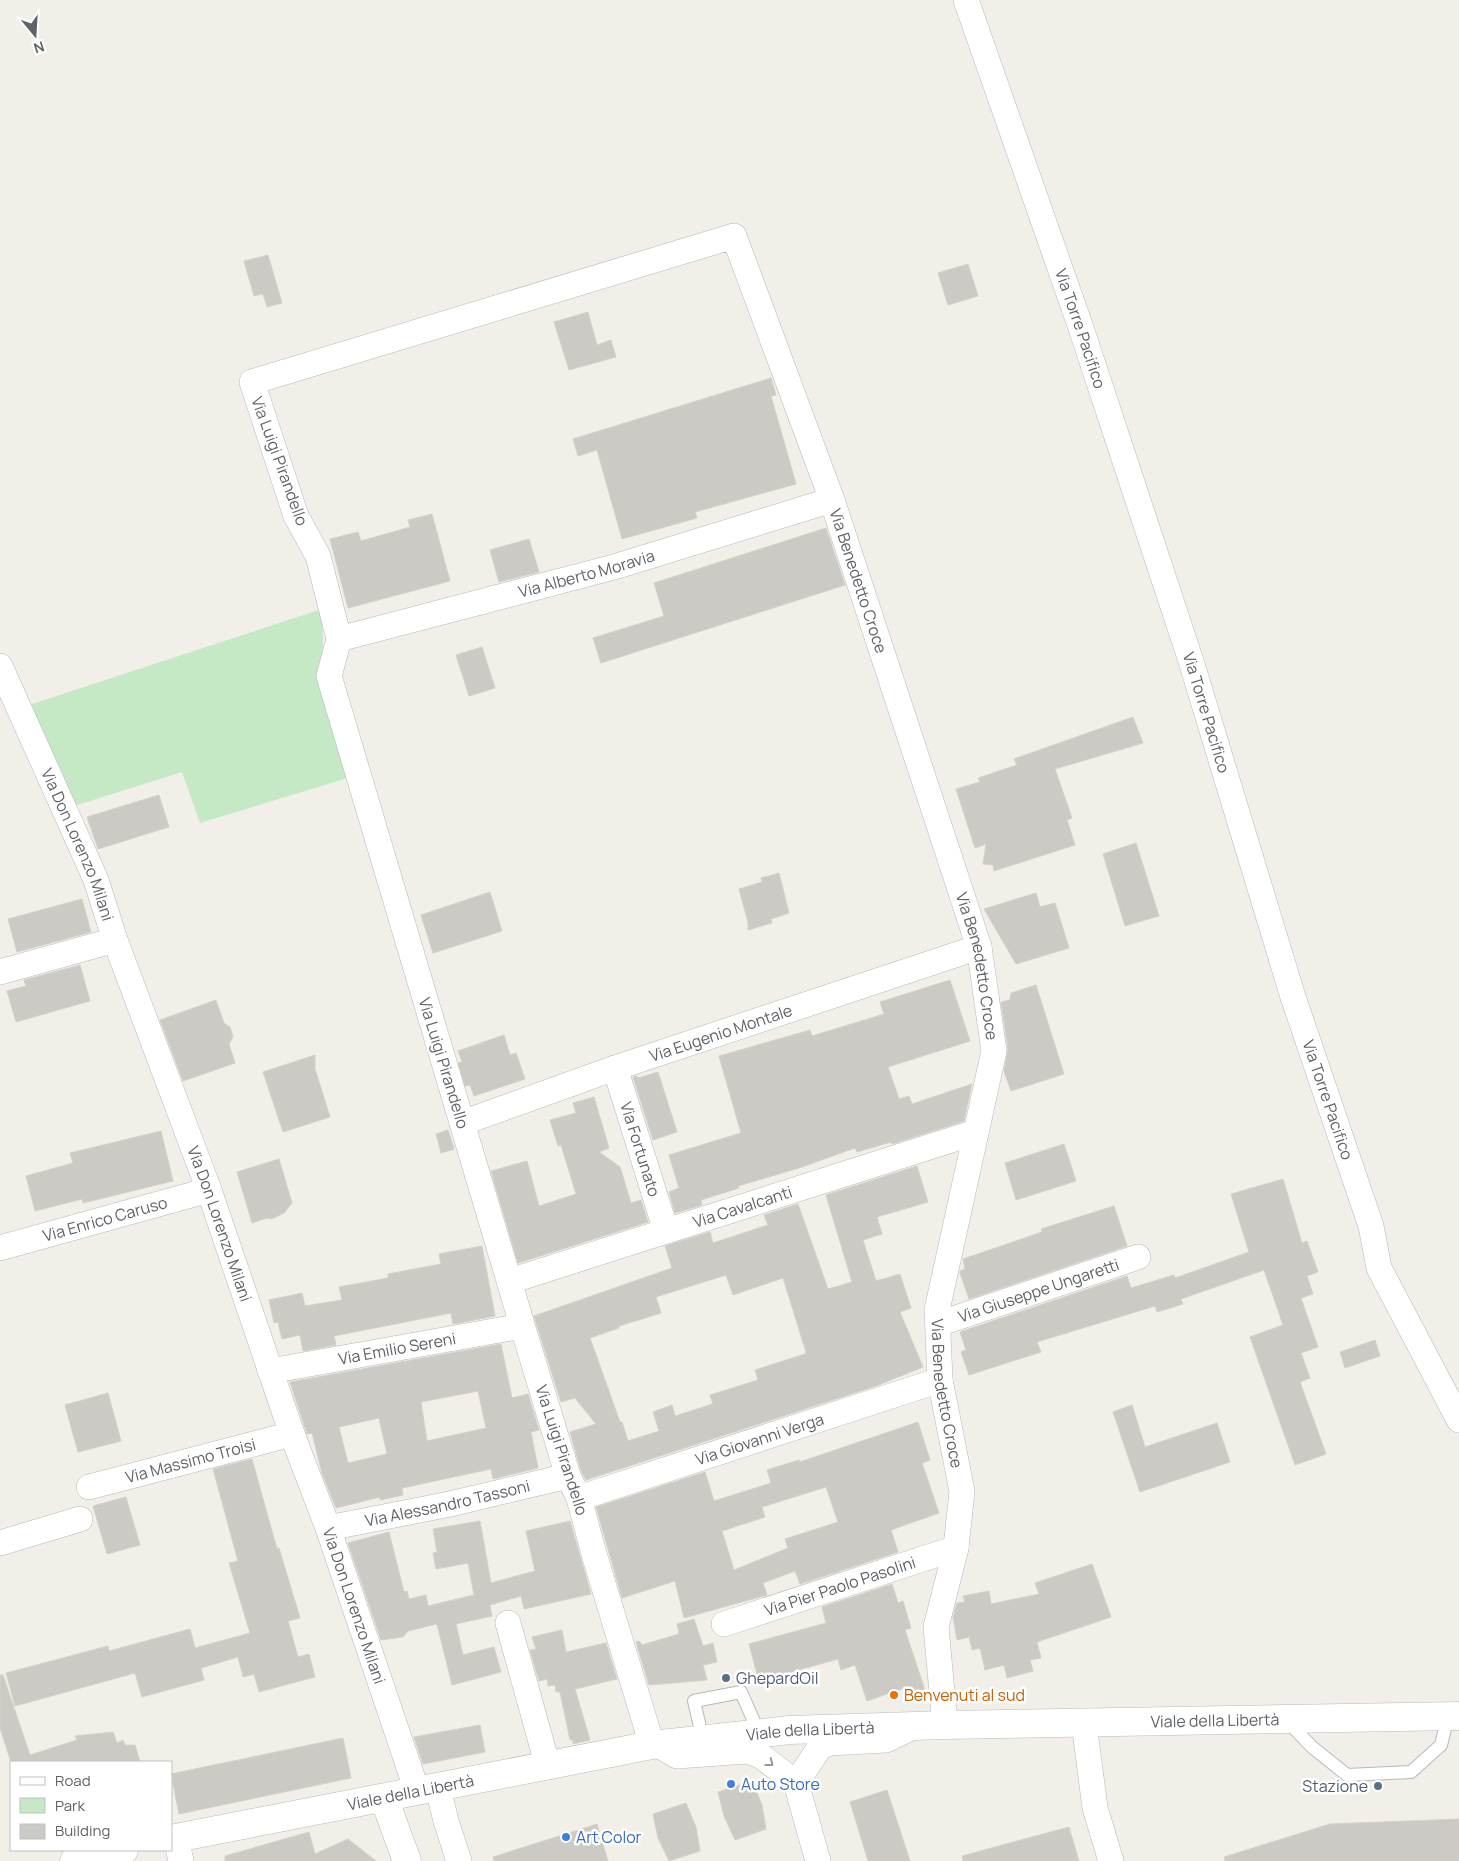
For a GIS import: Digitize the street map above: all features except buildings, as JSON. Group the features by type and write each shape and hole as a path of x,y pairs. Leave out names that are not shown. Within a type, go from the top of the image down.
{"main road":[{"name":"Viale della Libertà","path":"176,1846 384,1798 655,1745 759,1733 790,1730 945,1725 1454,1716"},
{"path":"384,1798 407,1861"},
{"path":"74,1861 119,1851"}],"street":[{"name":"Via Torre Pacifico","path":"966,0 1081,328 1188,652 1292,997 1372,1226 1379,1268 1459,1420"},
{"name":"Via Benedetto Croce","path":"252,382 734,236 832,500 980,947 994,1051 937,1310 940,1380 962,1492 956,1548 936,1627 945,1725"},
{"name":"Via Luigi Pirandello","path":"252,382 296,516 318,556 339,639 330,676 408,948 510,1281 522,1326 655,1745"},
{"name":"Via Alberto Moravia","path":"339,639 614,567 832,500"},
{"name":"Via Don Lorenzo Milani","path":"0,666 89,864 114,940 209,1190 292,1434 428,1789 446,1821 459,1861"},
{"path":"0,972 114,940"},
{"name":"Via Eugenio Montale","path":"462,1122 615,1068 980,947"},
{"name":"Via Fortunato","path":"615,1068 666,1231"},
{"name":"Via Cavalcanti","path":"510,1281 976,1132"},
{"name":"Via Enrico Caruso","path":"0,1248 209,1190"},
{"name":"Via Giuseppe Ungaretti","path":"938,1324 1138,1257"},
{"name":"Via Emilio Sereni","path":"270,1371 522,1326"},
{"name":"Via Giovanni Verga","path":"574,1487 940,1380"},
{"name":"Via Massimo Troisi","path":"89,1487 292,1434"},
{"name":"Via Alessandro Tassoni","path":"328,1528 450,1504 574,1487"},
{"path":"0,1543 80,1519"},
{"name":"Via Pier Paolo Pasolini","path":"724,1624 956,1548"},
{"path":"508,1623 548,1767"},
{"path":"1084,1723 1095,1808 1111,1861"},
{"path":"796,1783 820,1747 830,1744 886,1740 914,1726"},
{"path":"655,1745 677,1756 747,1750 761,1756 796,1783 818,1861"}],"lane":[{"path":"703,1740 694,1701 741,1692 759,1733"},
{"path":"1286,1720 1312,1747 1347,1775 1411,1772 1441,1745 1454,1716"}],"green space":[{"path":"322,609 323,645 320,669 354,776 200,823 182,772 71,807 26,706"}],"place":[{"name":"GhepardOil","path":"726,1678"},
{"name":"Benvenuti al sud","path":"894,1695"},
{"name":"Auto Store","path":"731,1784"},
{"name":"Stazione","path":"1378,1786"},
{"name":"Art Color","path":"566,1837"}]}
